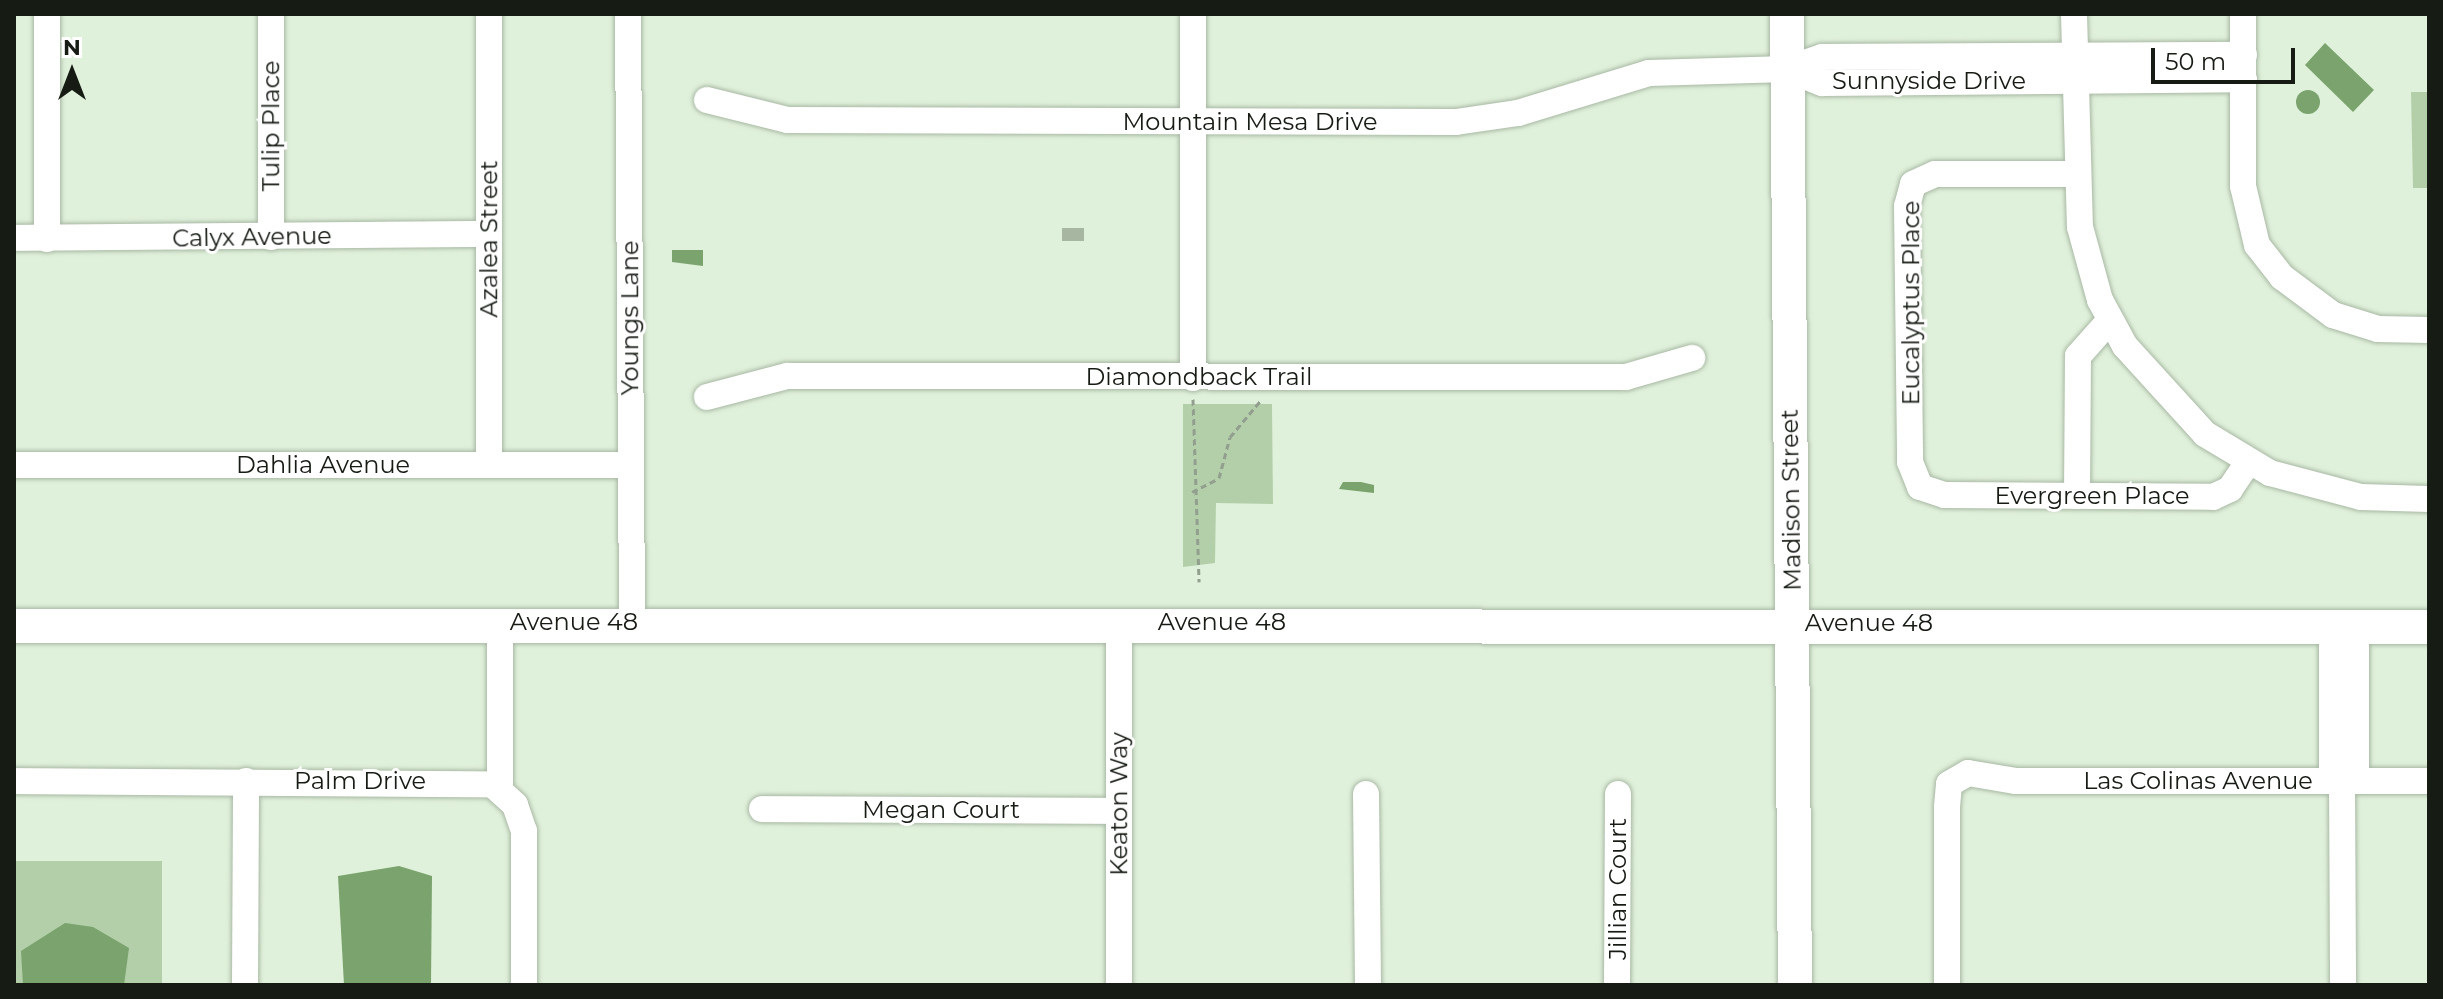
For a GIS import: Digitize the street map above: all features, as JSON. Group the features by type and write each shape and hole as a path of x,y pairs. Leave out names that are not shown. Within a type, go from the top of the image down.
{"main road":[{"name":"Madison Street","path":"1787,14 1795,985"},
{"name":"Avenue 48","path":"14,626 632,621 1793,622 2429,627"}],"street":[{"path":"47,14 47,239"},
{"name":"Tulip Place","path":"271,14 271,237"},
{"name":"Azalea Street","path":"489,14 489,465"},
{"name":"Youngs Lane","path":"628,14 632,621"},
{"path":"1193,14 1193,386"},
{"path":"2074,14 2074,174 2085,253 2110,320 2162,394 2248,462 2330,491 2429,499"},
{"path":"2243,14 2246,205 2268,261 2333,315 2378,329 2429,330"},
{"name":"Sunnyside Drive","path":"1787,69 1822,57 1887,69 2244,67"},
{"name":"Mountain Mesa Drive","path":"707,100 787,120 1477,121 1649,73 1787,69"},
{"name":"Eucalyptus Place","path":"1920,487 1910,462 1907,206 1913,184 1935,174 2074,174"},
{"name":"Calyx Avenue","path":"14,238 489,234"},
{"path":"2077,496 2078,356 2110,320"},
{"name":"Diamondback Trail","path":"707,397 787,376 1193,386 1626,377 1692,358"},
{"name":"Evergreen Place","path":"1920,487 1945,495 2213,497 2230,489 2248,462"},
{"name":"Dahlia Avenue","path":"14,465 631,465"},
{"path":"500,622 500,789 524,831 524,985"},
{"name":"Keaton Way","path":"1119,622 1119,985"},
{"path":"2343,985 2344,626"},
{"name":"Las Colinas Avenue","path":"1947,985 1949,784 1968,773 2016,781 2429,781"},
{"name":"Palm Drive","path":"14,781 477,781 500,789"},
{"path":"245,985 246,781"},
{"path":"1366,794 1368,985"},
{"name":"Jillian Court","path":"1617,985 1618,794"},
{"name":"Megan Court","path":"762,809 1119,811"}],"path":[{"path":"1193,386 1192,492 1201,529 1199,582"},
{"path":"1192,492 1219,478 1230,437 1246,426 1264,395"}],"shaded area":[{"path":"2325,43 2374,90 2353,112 2305,65"},
{"path":"2308,90 2319,97 2320,102 2313,113 2308,114 2297,107 2296,102 2303,91"},
{"path":"2411,92 2429,92 2429,188 2413,188"},
{"path":"672,250 703,250 703,266 672,262"},
{"path":"1183,404 1272,404 1273,504 1216,503 1215,563 1183,567"},
{"path":"1343,482 1374,485 1374,493 1339,489"},
{"path":"14,861 162,861 162,985 14,985"},
{"path":"399,866 432,876 431,985 344,985 338,876"},
{"path":"65,923 93,927 129,948 124,985 23,985 21,951"}],"building":[{"path":"1062,228 1084,228 1084,241 1062,241"}]}
